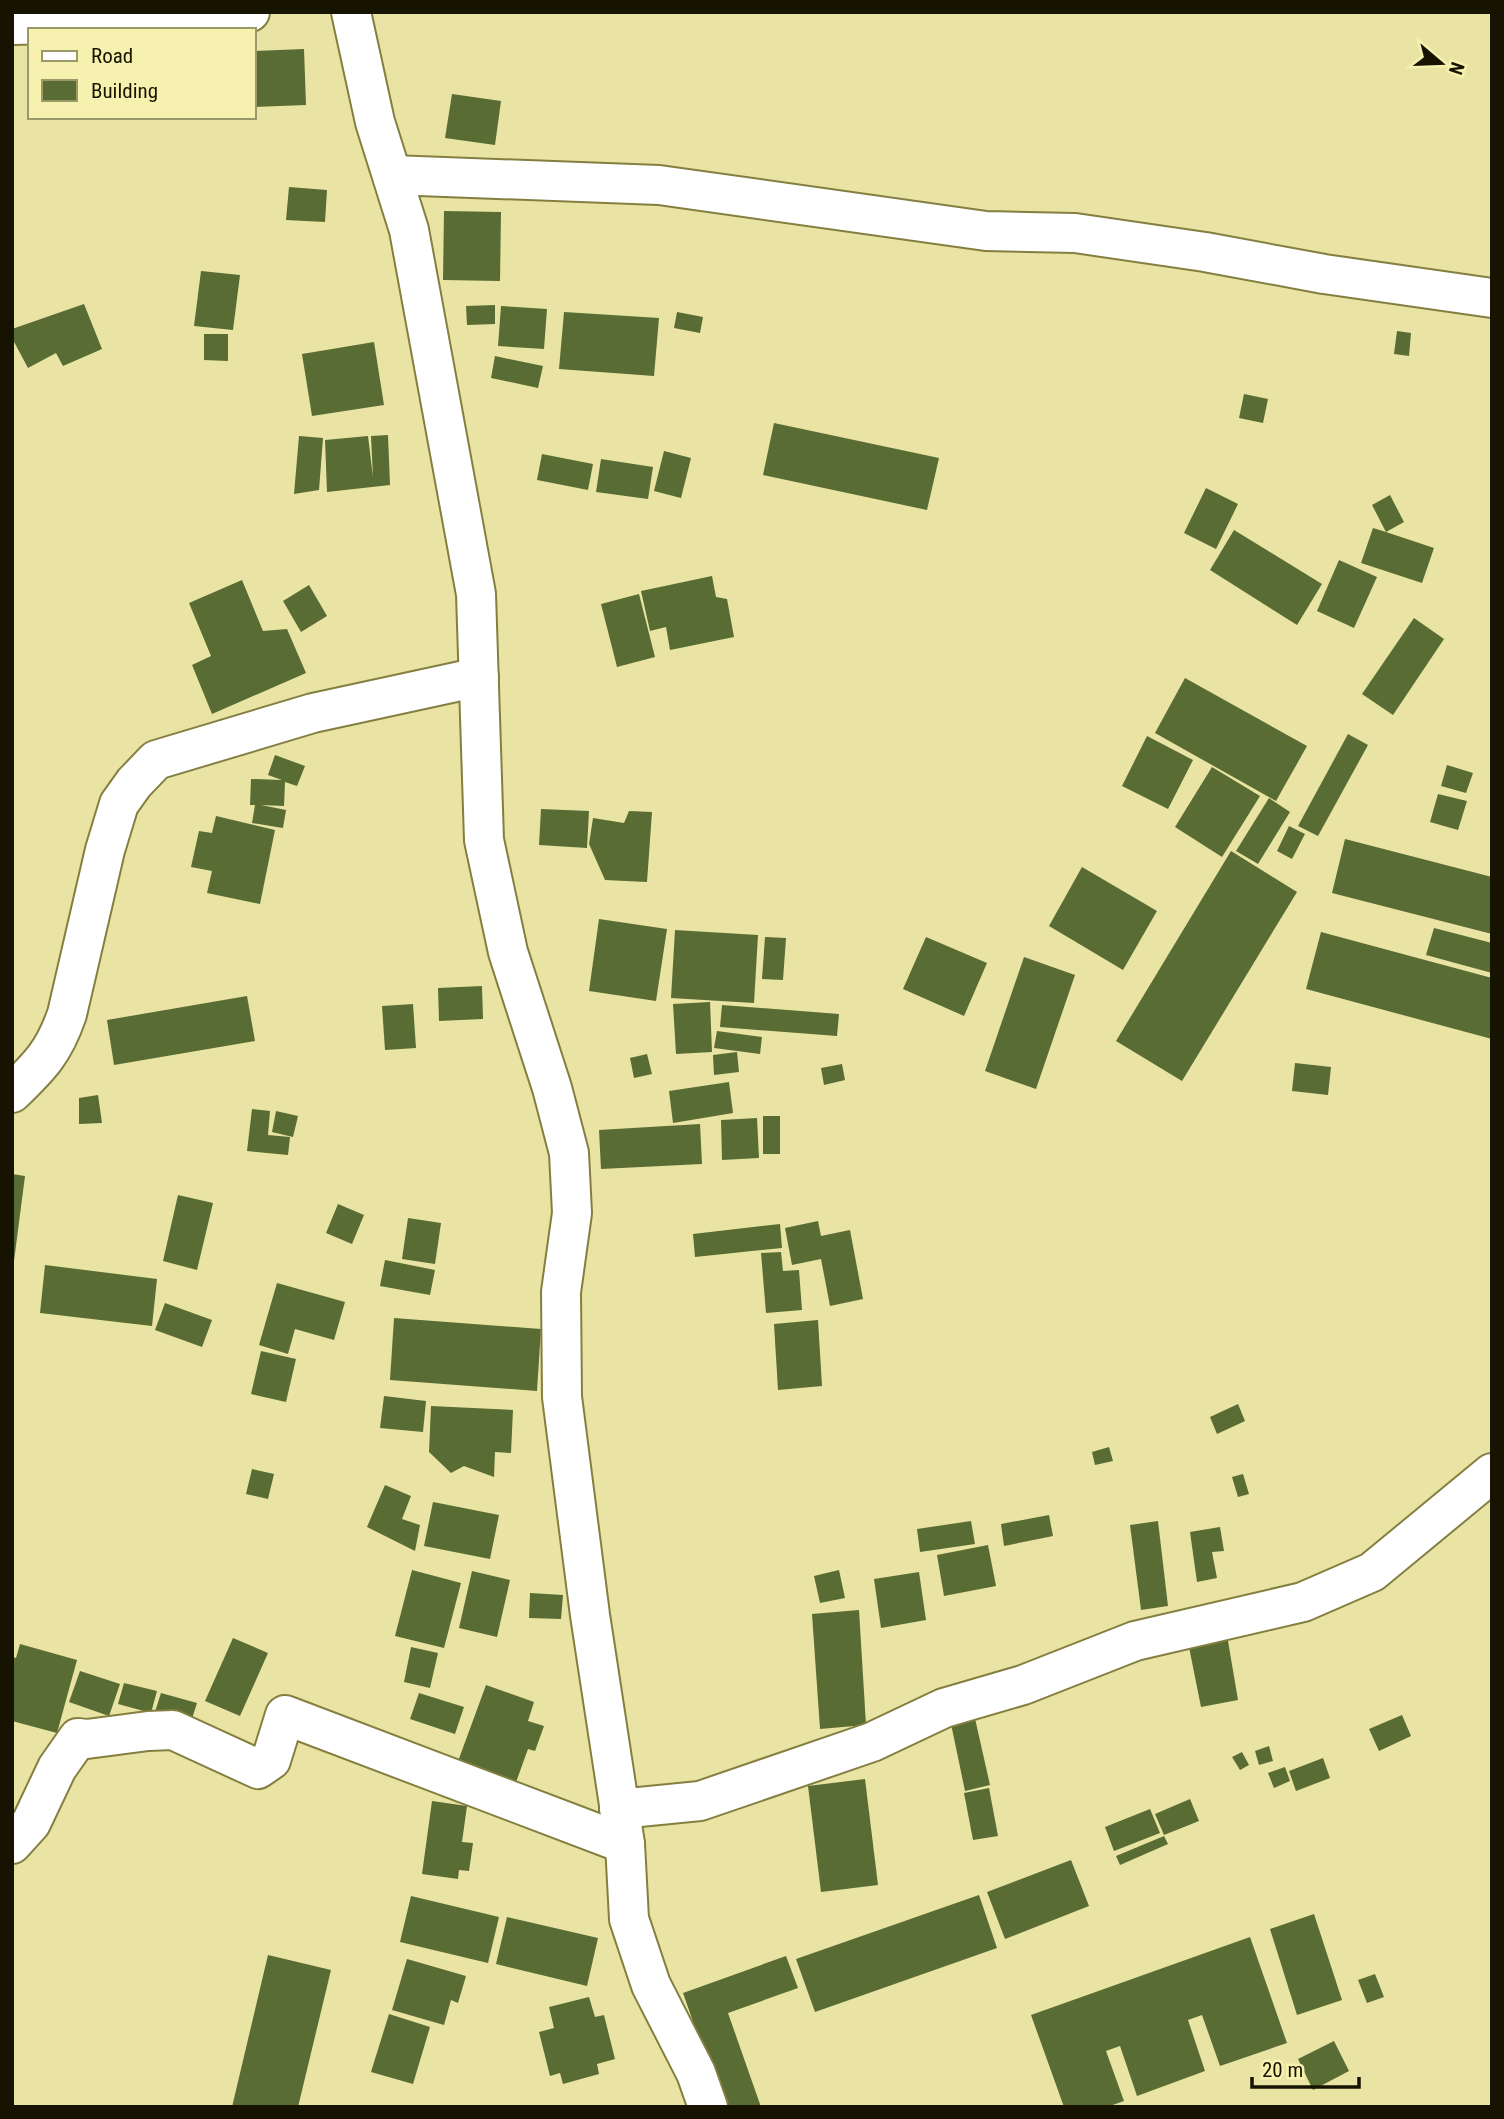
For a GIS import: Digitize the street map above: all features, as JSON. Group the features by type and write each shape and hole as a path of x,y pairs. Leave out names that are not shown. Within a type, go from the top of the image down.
{"street":[{"path":"12,25 107,23 250,12"},
{"path":"351,12 375,122 409,230 473,580 485,840 508,951 552,1088 569,1153 572,1213 561,1292 562,1396 590,1615 622,1827 629,1919 652,1985 696,2073 708,2107"},
{"path":"392,176 659,185 986,231 1075,233 1205,252 1324,274 1492,298"},
{"path":"12,1093 44,1062 59,1038 115,815 119,804 134,783 156,760 313,713 479,677"},
{"path":"12,1844 31,1823 57,1768 78,1738 173,1730 258,1769 271,1760 285,1715 622,1827 872,1742 944,1708 1023,1685 1135,1641 1303,1602 1372,1572 1492,1473"}],"building":[{"path":"304,49 306,105 256,107 256,51"},
{"path":"452,94 501,101 495,145 445,138"},
{"path":"289,187 327,190 325,222 286,220"},
{"path":"444,211 501,212 500,281 443,280"},
{"path":"201,271 240,275 233,330 194,326"},
{"path":"84,304 102,349 63,366 56,353 28,368 12,338 12,329"},
{"path":"495,305 495,324 467,325 466,306"},
{"path":"501,306 547,309 544,349 498,346"},
{"path":"564,312 659,318 654,376 559,369"},
{"path":"677,312 703,317 700,333 674,328"},
{"path":"1397,331 1411,333 1409,356 1394,354"},
{"path":"204,334 228,334 228,361 204,360"},
{"path":"374,342 384,405 312,416 302,354"},
{"path":"495,356 543,366 538,388 491,378"},
{"path":"1244,394 1268,399 1263,423 1239,418"},
{"path":"774,423 939,458 927,510 763,475"},
{"path":"388,435 390,485 327,492 325,440 368,436 373,477 371,436"},
{"path":"299,436 323,438 319,490 294,494"},
{"path":"664,451 691,458 681,498 654,491"},
{"path":"542,454 593,464 588,490 537,480"},
{"path":"601,459 653,467 648,499 596,492"},
{"path":"1206,488 1238,504 1216,549 1184,533"},
{"path":"1390,495 1404,522 1386,532 1372,505"},
{"path":"1373,528 1434,548 1422,583 1361,563"},
{"path":"1234,530 1322,584 1297,625 1210,570"},
{"path":"1339,560 1377,577 1354,628 1317,611"},
{"path":"712,576 716,597 727,599 734,637 670,650 666,627 650,631 641,591"},
{"path":"242,580 263,631 287,629 306,673 212,714 192,665 211,656 189,603"},
{"path":"309,585 327,616 301,632 283,601"},
{"path":"639,594 655,657 617,667 601,604"},
{"path":"1414,618 1444,639 1393,715 1362,694"},
{"path":"1185,678 1307,746 1276,801 1155,733"},
{"path":"1348,734 1368,745 1318,836 1298,826"},
{"path":"1147,736 1193,760 1168,809 1122,786"},
{"path":"275,755 305,766 297,786 285,782 284,806 261,805 286,810 283,828 252,823 255,805 250,805 251,779 282,780 268,775"},
{"path":"1447,765 1473,773 1466,793 1441,786"},
{"path":"1212,767 1260,796 1222,857 1175,827"},
{"path":"1438,794 1467,801 1458,830 1430,822"},
{"path":"1269,798 1290,812 1258,864 1236,851"},
{"path":"541,809 589,811 587,848 539,845"},
{"path":"629,811 652,812 647,882 605,880 589,844 593,818 624,823"},
{"path":"216,816 275,830 260,904 207,893 212,871 191,867 199,831 212,833"},
{"path":"1289,826 1305,834 1292,859 1277,851"},
{"path":"1345,839 1492,877 1492,934 1332,893"},
{"path":"1231,851 1297,892 1182,1081 1116,1041"},
{"path":"1082,867 1157,911 1123,970 1049,926"},
{"path":"599,919 667,929 656,1001 589,991"},
{"path":"1434,928 1492,943 1492,973 1426,955"},
{"path":"675,930 758,935 754,1003 671,998"},
{"path":"1321,932 1492,978 1492,1039 1306,989"},
{"path":"765,937 786,938 783,980 762,979"},
{"path":"926,937 987,963 964,1016 903,989"},
{"path":"1024,957 1075,975 1036,1089 985,1071"},
{"path":"482,986 483,1019 439,1021 438,988"},
{"path":"247,996 255,1041 114,1065 107,1020"},
{"path":"710,1002 712,1052 676,1054 673,1004"},
{"path":"413,1004 416,1048 385,1050 382,1006"},
{"path":"722,1005 839,1014 837,1036 720,1027"},
{"path":"717,1031 762,1037 760,1054 714,1048"},
{"path":"737,1052 739,1072 714,1075 713,1055"},
{"path":"647,1054 652,1074 634,1078 630,1058"},
{"path":"1295,1063 1331,1067 1328,1095 1292,1091"},
{"path":"842,1064 845,1080 824,1085 821,1068"},
{"path":"729,1082 733,1113 673,1123 669,1091"},
{"path":"98,1095 102,1123 79,1124 79,1098"},
{"path":"252,1109 270,1111 268,1135 290,1137 288,1155 247,1151"},
{"path":"276,1111 298,1116 293,1137 272,1132"},
{"path":"763,1116 780,1116 780,1154 763,1154"},
{"path":"757,1118 759,1158 722,1160 721,1120"},
{"path":"700,1124 702,1164 601,1169 599,1130"},
{"path":"12,1174 25,1176 14,1261 12,1261"},
{"path":"178,1195 213,1203 197,1270 163,1261"},
{"path":"338,1204 364,1215 352,1244 326,1233"},
{"path":"408,1218 441,1223 435,1264 402,1259"},
{"path":"818,1221 821,1236 850,1230 863,1299 830,1306 821,1259 792,1265 785,1228"},
{"path":"780,1224 782,1248 695,1257 693,1234"},
{"path":"781,1252 783,1271 799,1270 802,1310 766,1313 761,1253"},
{"path":"385,1260 435,1270 430,1295 380,1286"},
{"path":"45,1265 157,1279 152,1326 40,1313"},
{"path":"277,1283 345,1302 334,1340 295,1329 288,1354 259,1345"},
{"path":"165,1303 212,1320 202,1347 155,1330"},
{"path":"394,1318 541,1329 537,1391 390,1380"},
{"path":"818,1320 822,1386 778,1390 774,1324"},
{"path":"261,1351 296,1359 286,1402 251,1394"},
{"path":"384,1396 426,1401 423,1432 380,1428"},
{"path":"1238,1404 1245,1421 1217,1434 1210,1417"},
{"path":"431,1406 513,1410 511,1453 495,1452 494,1477 464,1466 451,1473 429,1452"},
{"path":"1109,1447 1113,1461 1095,1465 1092,1452"},
{"path":"252,1469 274,1474 268,1499 246,1494"},
{"path":"1243,1474 1249,1494 1238,1497 1232,1477"},
{"path":"385,1485 411,1496 402,1519 420,1525 415,1551 367,1527"},
{"path":"433,1502 499,1515 490,1559 424,1546"},
{"path":"1049,1515 1053,1536 1004,1546 1001,1524"},
{"path":"971,1521 975,1544 920,1552 917,1529"},
{"path":"1158,1521 1168,1606 1141,1610 1130,1525"},
{"path":"1220,1527 1224,1551 1212,1552 1217,1578 1197,1582 1190,1532"},
{"path":"988,1545 996,1586 944,1596 937,1555"},
{"path":"412,1570 461,1583 444,1648 395,1636"},
{"path":"839,1570 845,1598 820,1603 814,1576"},
{"path":"472,1571 510,1580 497,1637 459,1628"},
{"path":"919,1572 926,1620 881,1628 874,1579"},
{"path":"530,1593 563,1595 561,1619 529,1618"},
{"path":"859,1610 866,1725 820,1729 812,1614"},
{"path":"1227,1635 1238,1700 1201,1707 1188,1642"},
{"path":"233,1638 268,1653 240,1716 205,1701"},
{"path":"20,1644 77,1660 57,1733 12,1721 12,1657 16,1658"},
{"path":"411,1647 438,1653 430,1688 404,1682"},
{"path":"80,1671 120,1684 109,1716 69,1702"},
{"path":"124,1683 157,1691 151,1713 118,1704"},
{"path":"486,1685 534,1702 528,1721 544,1726 535,1751 528,1749 515,1785 457,1764"},
{"path":"161,1693 197,1703 189,1728 153,1718"},
{"path":"419,1693 464,1707 455,1734 410,1719"},
{"path":"974,1714 990,1785 965,1791 950,1719"},
{"path":"1402,1715 1411,1736 1379,1751 1369,1729"},
{"path":"1269,1746 1273,1761 1259,1765 1255,1751"},
{"path":"1242,1752 1249,1765 1240,1770 1232,1757"},
{"path":"1323,1758 1330,1778 1296,1791 1289,1771"},
{"path":"1285,1767 1290,1781 1274,1788 1268,1773"},
{"path":"865,1779 878,1885 821,1892 808,1786"},
{"path":"989,1788 998,1836 973,1840 964,1793"},
{"path":"1190,1799 1199,1821 1164,1835 1155,1814"},
{"path":"432,1801 467,1806 462,1842 473,1843 469,1871 459,1870 458,1879 422,1874"},
{"path":"1150,1809 1160,1833 1114,1851 1105,1827"},
{"path":"1164,1836 1168,1844 1120,1865 1116,1856"},
{"path":"1071,1860 1089,1906 1005,1939 987,1892"},
{"path":"979,1895 997,1948 815,2012 796,1959"},
{"path":"411,1896 499,1917 488,1963 400,1942"},
{"path":"1314,1914 1342,2000 1297,2015 1270,1929"},
{"path":"507,1917 598,1938 587,1986 496,1964"},
{"path":"1250,1937 1287,2043 1220,2066 1202,2015 1188,2020 1205,2071 1137,2096 1120,2046 1106,2051 1124,2101 1107,2107 1064,2107 1031,2015"},
{"path":"268,1955 331,1970 298,2107 232,2107"},
{"path":"786,1956 798,1988 728,2013 761,2107 723,2107 683,1993"},
{"path":"407,1959 466,1976 458,2003 451,2000 444,2025 392,2010"},
{"path":"1375,1974 1384,1997 1367,2003 1358,1980"},
{"path":"589,1997 595,2017 604,2015 615,2059 597,2064 599,2074 563,2084 560,2073 550,2076 539,2032 554,2028 549,2007"},
{"path":"389,2014 430,2027 413,2084 371,2072"},
{"path":"1334,2041 1349,2071 1313,2090 1298,2059"}]}
